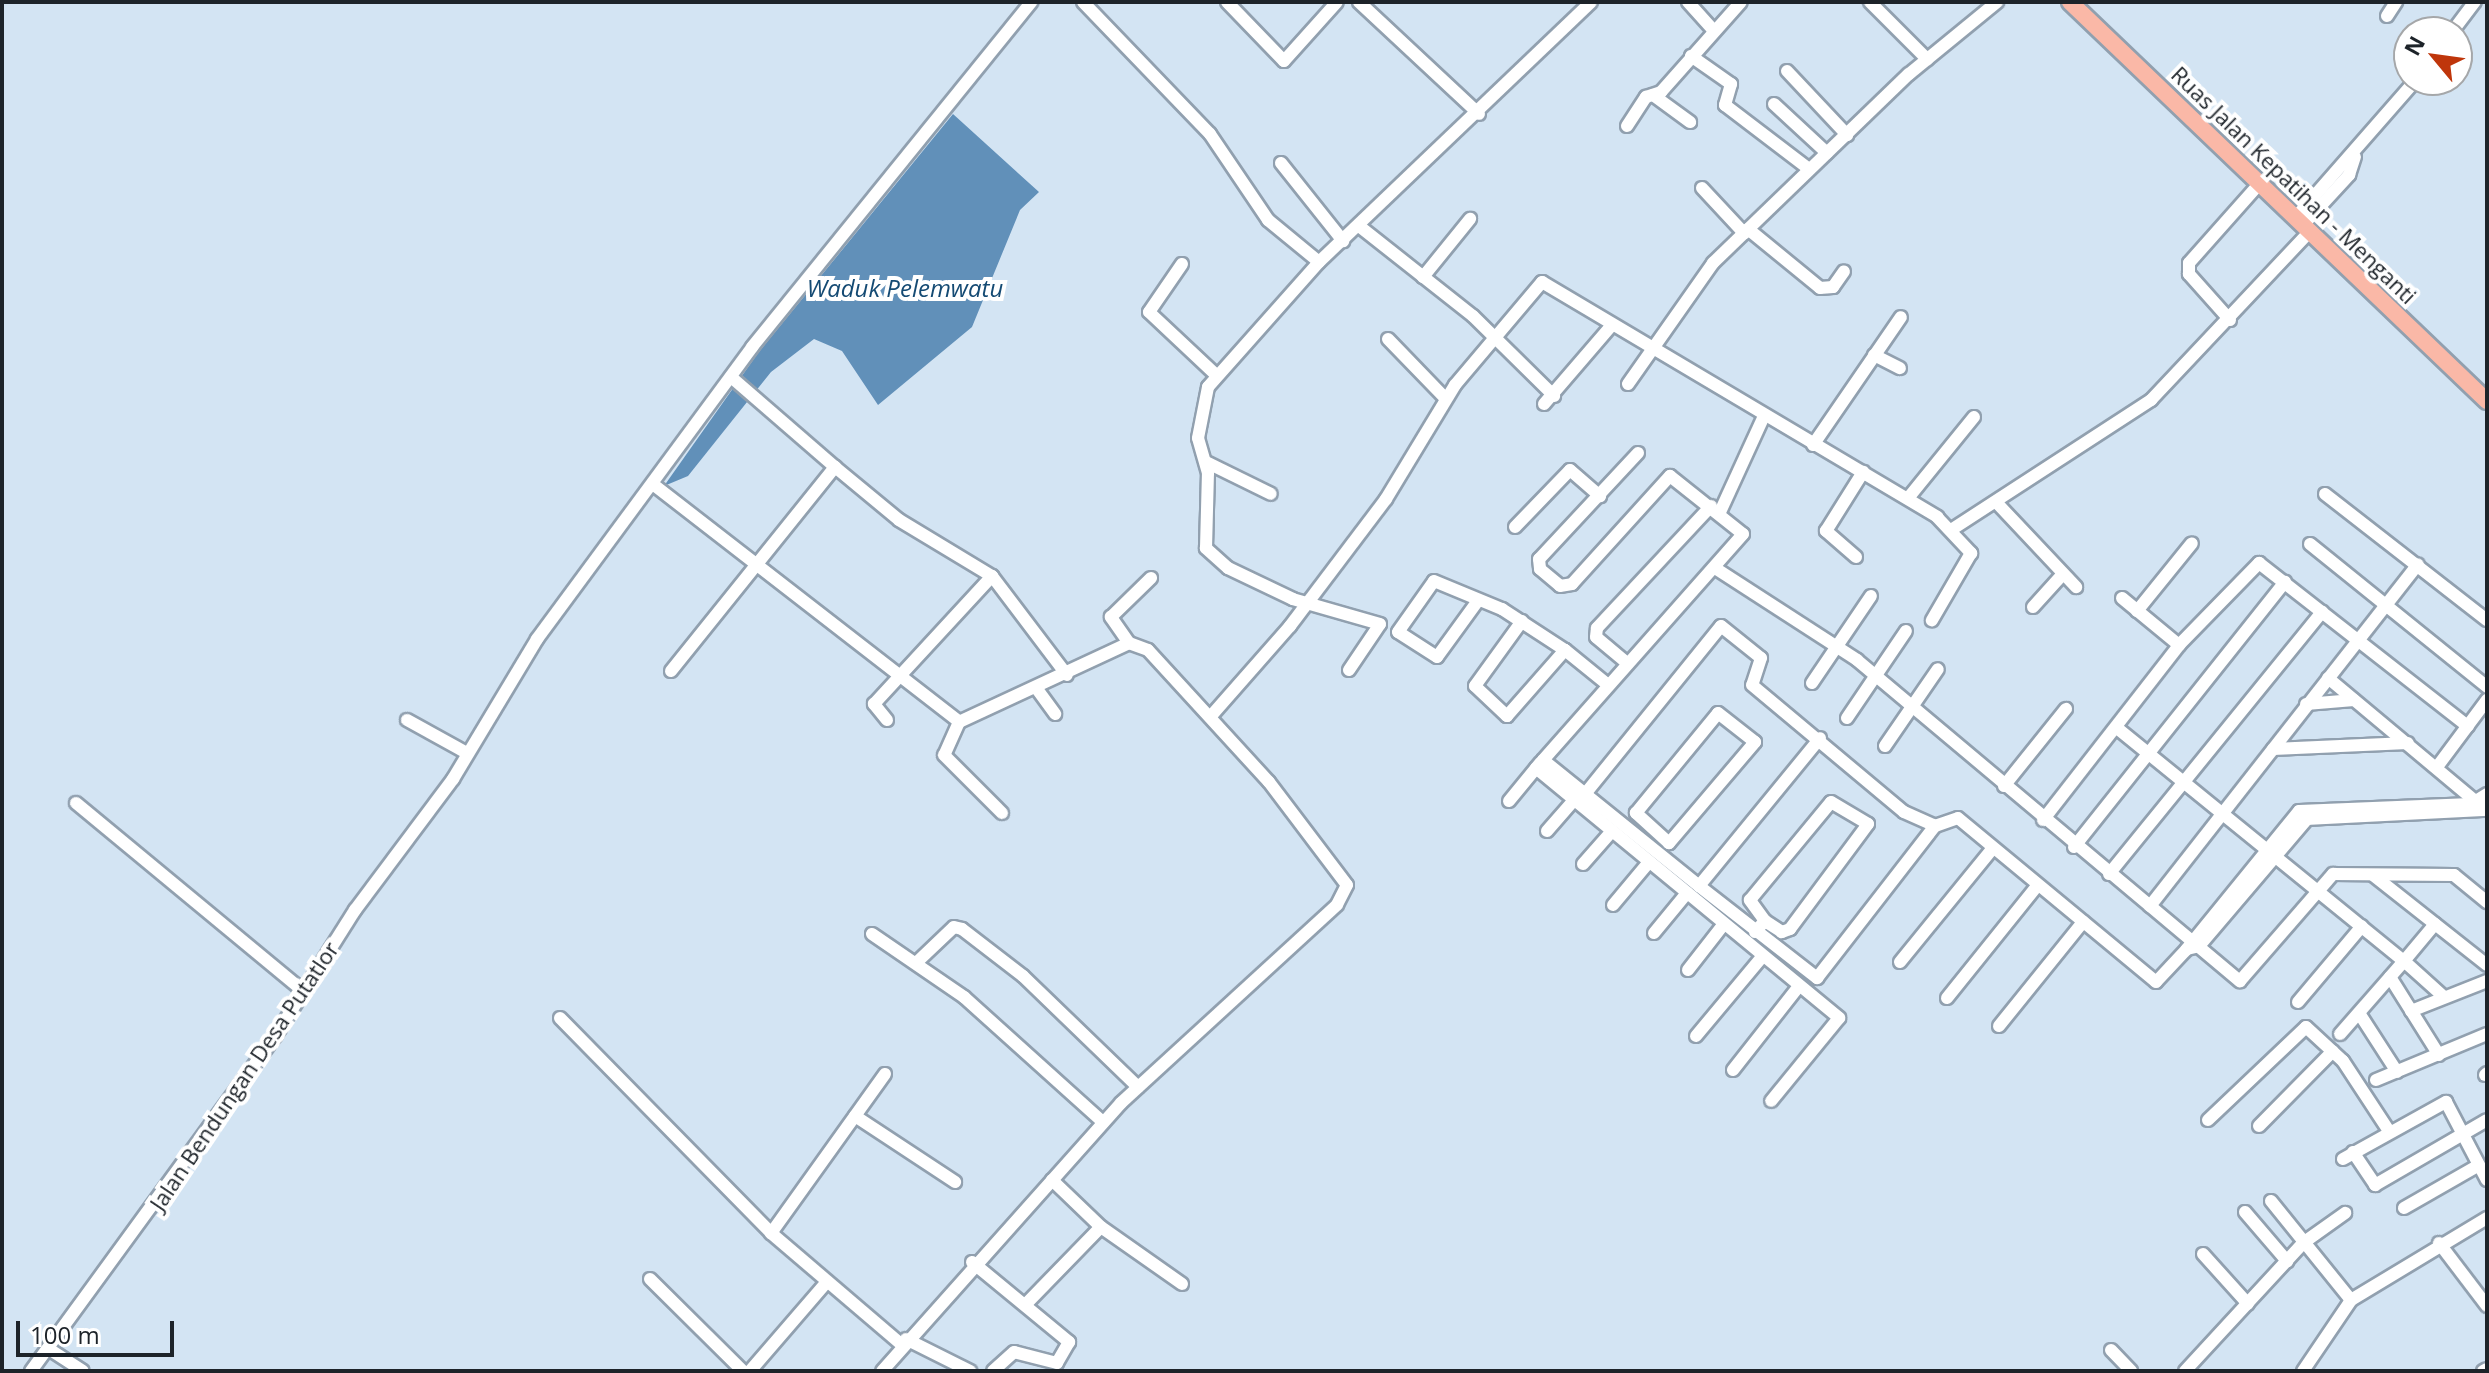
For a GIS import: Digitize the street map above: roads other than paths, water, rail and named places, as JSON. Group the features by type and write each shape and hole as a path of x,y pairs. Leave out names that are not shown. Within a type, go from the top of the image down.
{"main road":[{"name":"Ruas Jalan Kepatihan - Menganti","path":"2070,2 2487,401"}],"street":[{"name":"Jalan Bendungan Desa Putatlor","path":"31,1371 179,1176 302,990 455,775 537,639 731,377 1031,2"},
{"path":"1083,2 1210,134 1268,220 1319,262"},
{"path":"1227,2 1282,61 1337,2"},
{"path":"1359,2 1479,114"},
{"path":"1688,2 1712,29"},
{"path":"1627,126 1712,29 1741,2"},
{"path":"1870,2 1927,59"},
{"path":"1628,384 1650,349 1746,231 1927,59 1997,2"},
{"path":"1349,670 1380,624 1305,602 1214,560 1206,527 1206,462 1198,438 1214,373 1319,262 1479,114 1583,5"},
{"path":"1691,56 1731,84 1725,105 1809,169"},
{"path":"1787,71 1847,135"},
{"path":"1653,95 1690,122"},
{"path":"1951,530 2151,400 2230,320 2403,96"},
{"path":"1774,104 1827,153"},
{"path":"1281,163 1343,241"},
{"path":"2230,320 2189,274 2189,263 2260,183"},
{"path":"1702,188 1746,231 1820,288 1833,287 1844,271"},
{"path":"1423,277 1470,219"},
{"path":"1359,226 1497,341 1549,400 1612,325"},
{"path":"1182,264 1149,312 1214,373"},
{"path":"1211,716 1386,499 1446,399 1497,341 1542,282 1763,418 1909,497 1951,530 1971,557 1932,620"},
{"path":"1813,445 1901,317"},
{"path":"1388,339 1446,399"},
{"path":"1874,355 1900,368"},
{"path":"731,377 899,520 992,576 1067,675"},
{"path":"1909,497 1974,417"},
{"path":"1626,665 1596,637 1597,628 1716,509 1763,418"},
{"path":"1509,801 1743,534 1716,509 1670,476 1572,584 1560,586 1540,569 1539,559 1638,453"},
{"path":"1206,462 1271,494"},
{"path":"671,671 835,467"},
{"path":"1515,527 1570,470 1600,496"},
{"path":"1856,557 1826,531 1863,472"},
{"path":"654,485 759,559 902,671 959,722"},
{"path":"2325,494 2487,620"},
{"path":"1996,502 2076,587"},
{"path":"2137,611 2192,543"},
{"path":"2310,544 2487,687"},
{"path":"2150,906 2418,564"},
{"path":"2043,820 2179,645 2252,566 2265,565 2468,726"},
{"path":"1715,568 1837,646 1912,706 2074,847 2150,906 2188,949 2244,981 2333,874 2454,875 2487,902"},
{"path":"2033,607 2062,575"},
{"path":"887,720 874,704 992,576"},
{"path":"882,1371 972,1262 1103,1122 1347,890 1211,716 1160,660 1129,643 1111,617 1151,578"},
{"path":"1477,602 1437,657 1398,632 1434,581 1522,621 1610,683"},
{"path":"2074,847 2285,582"},
{"path":"1812,683 1871,596"},
{"path":"2122,598 2179,645"},
{"path":"2109,874 2322,612"},
{"path":"1522,621 1475,686 1507,716 1565,650"},
{"path":"1547,831 1580,797 1721,626 1761,658 1752,685 1820,738 1904,812 1935,826"},
{"path":"1847,718 1906,631"},
{"path":"1002,813 944,755 959,722 1037,689 1129,643"},
{"path":"1885,746 1938,669"},
{"path":"2328,678 2484,804"},
{"path":"1037,689 1055,714"},
{"path":"2306,704 2354,700"},
{"path":"2437,767 2487,700"},
{"path":"2004,786 2066,709"},
{"path":"1722,713 1755,742 1674,842 1652,829 1636,813 1722,713"},
{"path":"407,720 467,753"},
{"path":"2117,728 2271,848 2444,997"},
{"path":"1699,886 1820,738"},
{"path":"2273,749 2408,743"},
{"path":"1539,764 1580,797 1643,840 1755,932 1817,978 1935,826 1958,818 2156,982 2188,949 2305,809 2484,804"},
{"path":"1580,797 1612,831 1839,1018 1771,1101"},
{"path":"1831,802 1868,824 1790,929 1782,932 1765,921 1750,900 1831,802"},
{"path":"76,803 302,990"},
{"path":"1643,840 1652,829"},
{"path":"1583,864 1612,831"},
{"path":"1900,962 1993,848"},
{"path":"1613,905 1649,862"},
{"path":"2373,875 2487,965"},
{"path":"1947,998 2038,885"},
{"path":"1654,933 1687,893"},
{"path":"1755,932 1765,921"},
{"path":"1999,1026 2083,922"},
{"path":"1688,970 1724,924"},
{"path":"2340,1034 2435,924"},
{"path":"2298,1002 2362,926"},
{"path":"916,963 954,927 962,929 1023,976 1138,1087"},
{"path":"872,934 916,963 1103,1122"},
{"path":"1696,1036 1763,956"},
{"path":"2390,977 2439,1055"},
{"path":"2411,1011 2487,981"},
{"path":"1733,1070 1799,986"},
{"path":"2359,1013 2397,1072"},
{"path":"560,1018 825,1284 904,1342 970,1371"},
{"path":"2208,1120 2301,1027 2333,1051 2389,1131"},
{"path":"2376,1080 2487,1034"},
{"path":"2259,1126 2333,1051"},
{"path":"771,1233 885,1074"},
{"path":"2487,1120 2463,1135 2375,1185 2348,1155 2442,1101 2463,1135 2487,1180"},
{"path":"855,1116 955,1182"},
{"path":"2404,1208 2479,1165"},
{"path":"1052,1180 1101,1227 1182,1284"},
{"path":"2271,1201 2351,1300"},
{"path":"2245,1212 2287,1261"},
{"path":"2185,1371 2303,1243 2345,1213"},
{"path":"2303,1371 2351,1300 2439,1243 2487,1218"},
{"path":"1026,1304 1101,1227"},
{"path":"2439,1243 2487,1306"},
{"path":"2203,1254 2248,1304"},
{"path":"972,1262 1067,1339 1066,1355 1052,1364 1014,1352 993,1371"},
{"path":"650,1279 743,1371"},
{"path":"750,1371 825,1284"},
{"path":"49,1349 83,1371"},
{"path":"2111,1350 2131,1371"}],"water":[{"name":"Waduk Pelemwatu","path":"953,114 1039,192 1020,210 972,327 878,405 842,351 814,339 771,372 688,476 664,486 758,353"}]}
